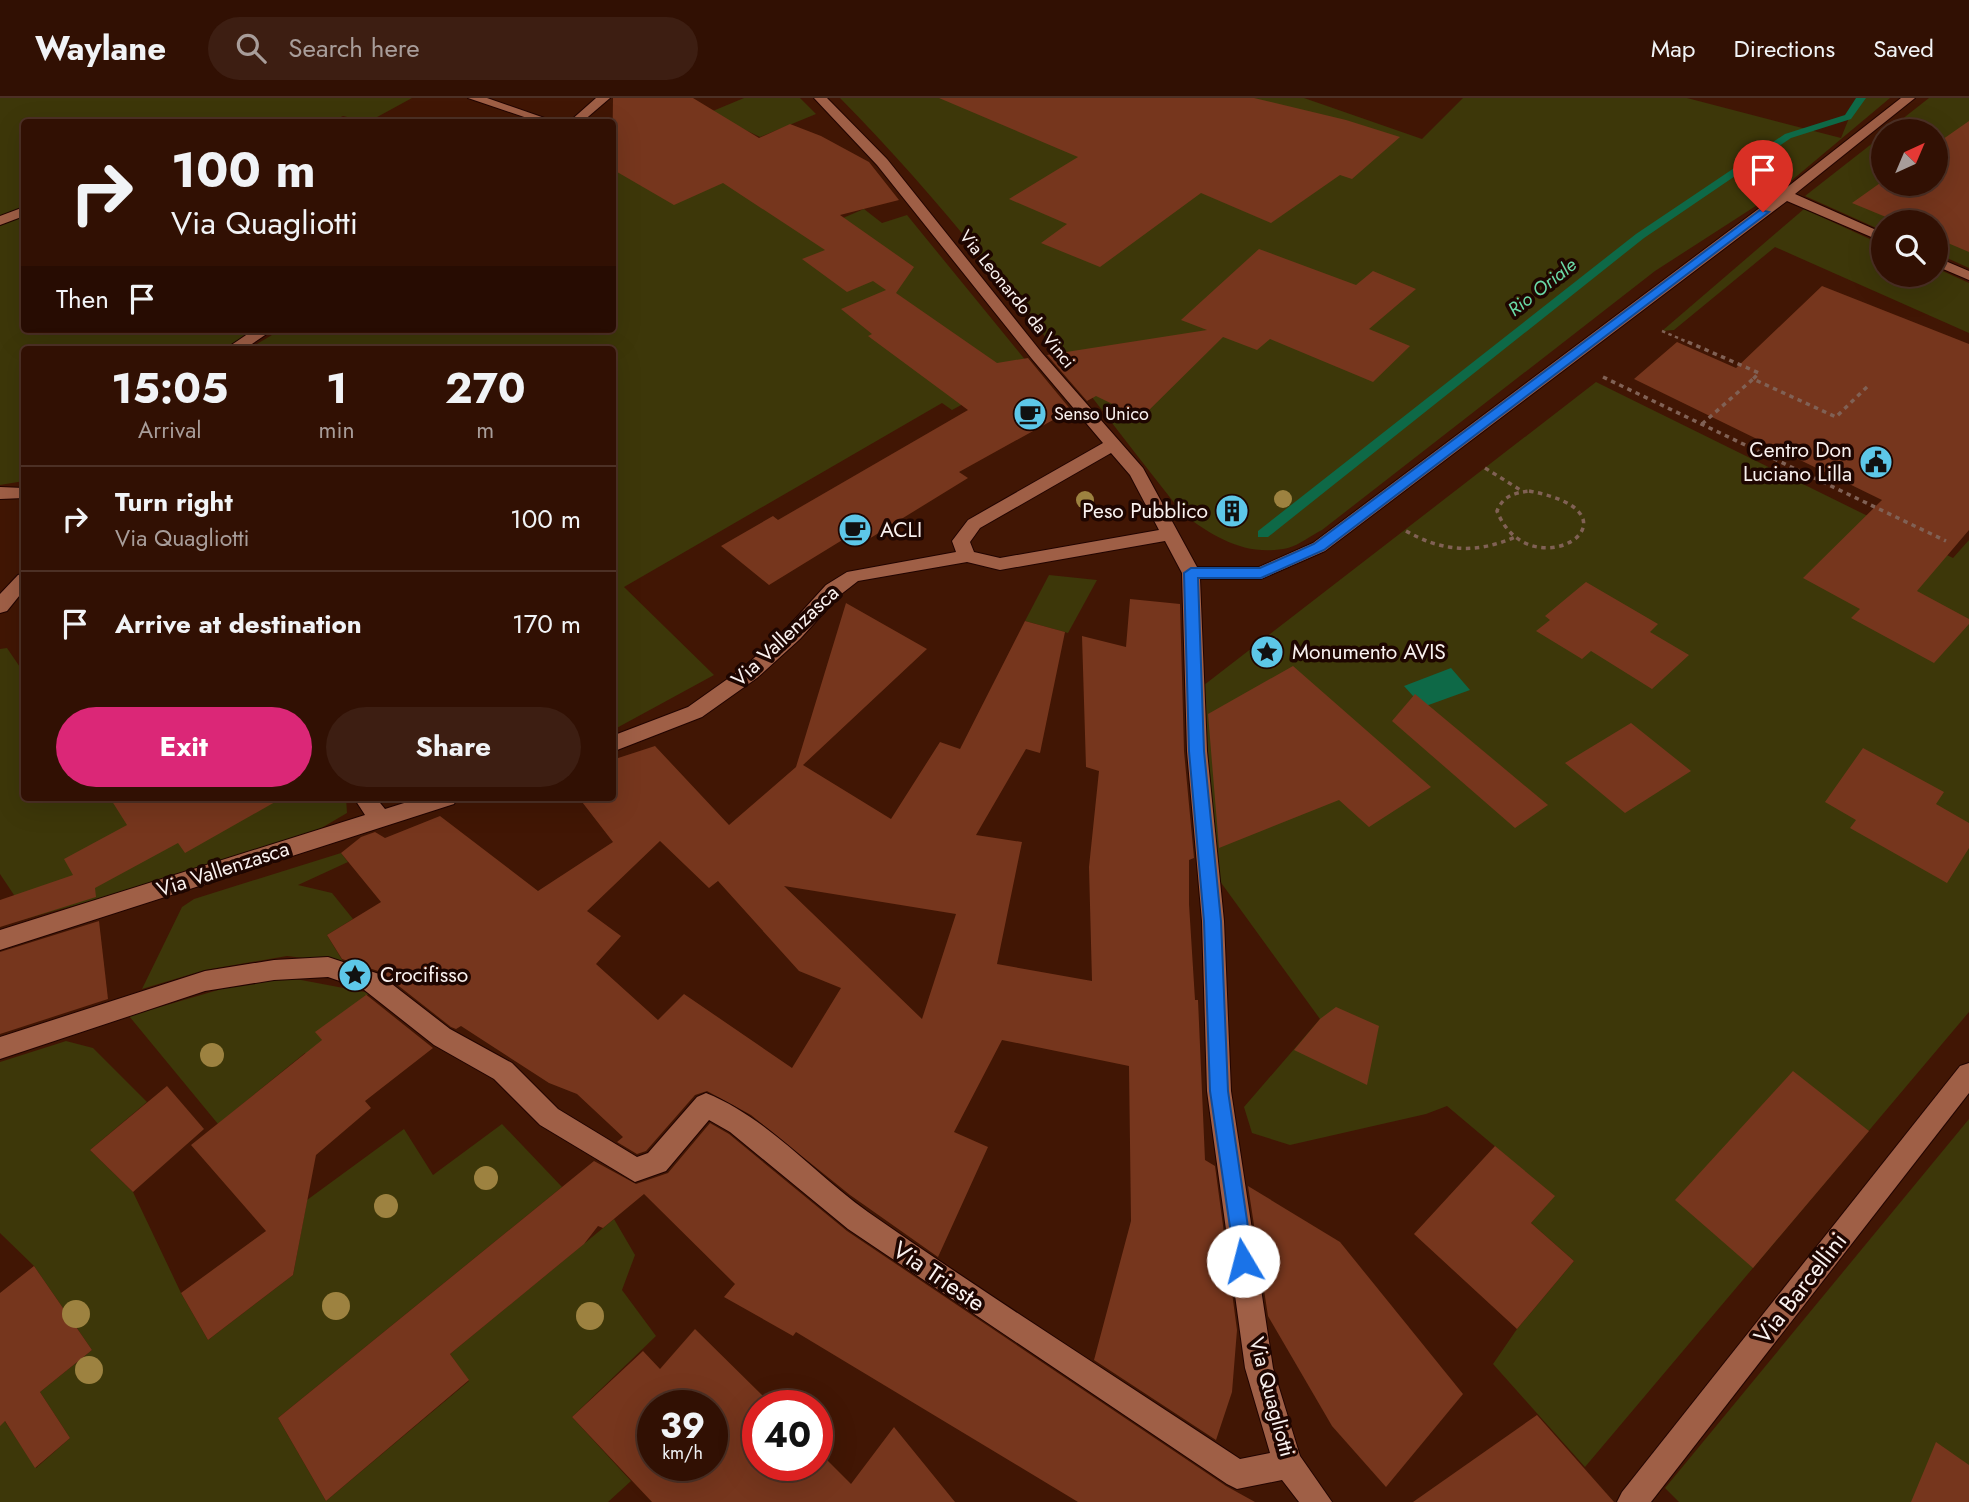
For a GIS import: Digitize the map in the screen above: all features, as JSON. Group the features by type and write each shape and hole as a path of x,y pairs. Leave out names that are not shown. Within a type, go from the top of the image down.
{"street":[{"path":"474,98 540,119"},
{"path":"579,119 604,98"},
{"name":"Via Leonardo da Vinci","path":"820,98 882,162 1037,356 1137,472 1171,534"},
{"path":"1191,573 1261,573 1319,547 1786,195 1909,98"},
{"path":"1786,195 1871,233"},
{"path":"0,221 21,212"},
{"path":"1948,266 1969,276"},
{"path":"238,346 260,333"},
{"path":"1114,444 975,524 961,541 967,556 1000,564 1171,534"},
{"path":"0,493 21,493"},
{"name":"Via Quagliotti","path":"1171,534 1191,573 1197,751 1213,921 1219,1091 1259,1368 1288,1464 1317,1502"},
{"name":"Via Vallenzasca","path":"616,742 695,712 750,673 793,634 833,590 853,576 967,556"},
{"path":"0,606 21,582"},
{"path":"365,801 380,819"},
{"name":"Via Vallenzasca","path":"0,940 437,801"},
{"name":"Via Trieste","path":"0,1048 205,981 274,970 328,967 370,981 442,1037 503,1072 549,1117 635,1170 657,1162 706,1105 738,1124 866,1226 1237,1474 1288,1464"},
{"name":"Via Barcellini","path":"1645,1497 1969,1074"}],"path":[{"path":"1662,331 1759,373 1702,424"},
{"path":"1603,377 1946,541"},
{"path":"1753,379 1836,417 1869,384"},
{"path":"1485,468 1523,492"},
{"path":"1523,492 1543,492 1570,504 1584,522 1583,531 1568,545 1556,547 1542,546 1515,537 1505,529 1497,511 1506,496 1523,492"},
{"path":"1406,531 1431,544 1452,550 1485,550 1515,537"}],"shaded area":[{"path":"0,98 412,98 374,119 343,116 336,119 21,119 21,333 250,333 228,346 21,346 21,482 0,485"},
{"path":"744,98 800,98 816,114 760,137 737,126 810,232 864,209 882,223 907,215 1031,367 952,410 942,403 624,587 714,675 616,728 616,346 254,346 275,333 616,333 616,159 684,123"},
{"path":"840,98 1304,98 1422,139 1463,98 1687,98 1841,138 1857,98 1890,98 1779,191 1655,271 1322,530 1292,547 1259,550 1245,548 1219,538 1183,514 975,249 887,147"},
{"path":"1929,98 1969,98 1969,268 1948,258 1948,210 1871,210 1871,226 1805,196 1871,144 1871,196 1948,196 1948,119 1902,119"},
{"path":"1804,209 1871,240 1871,287 1948,287 1948,273 1969,283 1969,333 1775,247 1674,330 1662,331"},
{"path":"1596,382 1953,558 1969,540 1969,1012 1585,1467 1493,1364 1517,1329 1574,1261 1531,1223 1554,1196 1447,1106 1426,1114 1290,1145 1252,1133 1244,1107 1320,1019 1214,873 1205,703 1195,692"},
{"path":"1049,575 1097,580 1068,633 1025,621"},
{"path":"7,648 21,669 21,801 346,801 347,813 318,830 152,884 14,922 14,895 0,874 0,649"},
{"path":"1451,668 1470,690 1423,707 1404,686"},
{"path":"341,853 348,862 298,885 332,893 353,919 327,935 344,963 287,956 205,970 142,989 182,907 194,899"},
{"path":"280,976 370,993 316,1032 351,1076 305,1053 218,1124 129,1016 242,983"},
{"path":"66,1041 93,1048 147,1102 90,1150 133,1192 181,1293 208,1340 293,1275 307,1200 404,1129 433,1175 502,1124 562,1187 278,1418 326,1501 469,1381 450,1354 614,1219 635,1255 622,1290 656,1336 572,1417 631,1481 608,1502 0,1502 0,1414 36,1468 70,1438 40,1392 92,1350 34,1266 0,1233 0,1062"},
{"path":"1969,1119 1969,1502 1679,1502 1665,1488"}],"building":[{"path":"613,98 693,98 759,138 790,124 821,136 869,162 899,200 840,215 914,267 896,293 997,363 1028,358 1071,410 959,472 968,478 864,542 870,523 769,585 721,546 773,516 778,520 968,410 868,336 872,334 841,309 886,290 873,281 847,292 802,259 825,250 723,183 674,205 616,171 616,119 613,119"},
{"path":"939,98 1254,98 1346,120 1400,137 1352,179 1340,175 1271,223 1201,193 1100,267 1041,243 1067,224 1009,199 1078,157"},
{"path":"1969,121 1969,252 1948,243 1948,210 1871,211 1852,203 1871,190 1871,196 1948,196 1948,136"},
{"path":"1259,249 1356,285 1373,271 1416,289 1369,329 1410,346 1373,382 1270,339 1257,350 1223,337 1141,418 1096,396 1087,401 1047,355 1207,330 1181,320"},
{"path":"1822,286 1969,344 1969,530 1917,591 1969,619 1969,624 1934,663 1851,618 1860,609 1803,578 1882,500 1634,379 1677,342 1736,368"},
{"path":"1586,582 1658,624 1650,632 1689,655 1652,689 1591,651 1582,659 1536,631 1550,620 1545,616"},
{"path":"1130,599 1180,604 1184,751 1194,858 1189,860 1189,904 1195,1000 1198,1000 1205,1160 1215,1166 1237,1330 1232,1392 1216,1440 1094,1360 1131,1221 1129,1066 1002,1040 954,1132 988,1147 938,1257 850,1195 751,1115 707,1091 695,1095 646,1151 637,1154 617,1142 623,1137 577,1094 549,1083 461,1026 456,1029 451,1027 381,972 342,959 327,935 381,902 341,853 361,837 375,832 385,838 440,816 538,891 613,842 581,801 616,801 616,759 655,746 729,825 796,767 846,603 927,649 803,765 891,819 940,742 960,749 1025,621 1065,632 1040,753 1026,749 976,835 1022,842 997,964 1092,981 1089,867 1099,771 1086,767 1082,636 1126,647","holes":["660,841 709,888 718,881 799,971 841,988 792,1068 684,994 658,1020 596,964 621,936 587,911","784,886 956,914 922,1019"]},
{"path":"1293,666 1431,787 1369,827 1339,800 1219,848 1208,714"},
{"path":"1415,694 1548,805 1515,828 1392,721"},
{"path":"1631,723 1691,771 1625,813 1565,763"},
{"path":"1863,748 1944,792 1936,804 1969,823 1969,848 1947,883 1850,828 1856,820 1825,802"},
{"path":"112,801 277,801 185,853 178,843 95,888 96,897 0,927 0,900 73,875 64,859 127,825"},
{"path":"99,921 108,999 0,1034 0,952"},
{"path":"364,993 433,1048 365,1101 371,1108 316,1155 293,1275 208,1340 181,1293 266,1231 191,1145 322,1040 315,1032 366,995"},
{"path":"1336,1007 1379,1026 1367,1085 1294,1050 1320,1019"},
{"path":"1793,1071 1869,1131 1753,1268 1675,1200"},
{"path":"167,1086 204,1129 133,1192 90,1150"},
{"path":"710,1123 729,1134 847,1231 1226,1486 1255,1502 1078,1502 796,1332 793,1336 724,1297 735,1284 644,1194 603,1228 598,1226 584,1244 450,1354 469,1380 326,1501 278,1418 594,1161 636,1184 668,1173"},
{"path":"1495,1146 1555,1196 1531,1223 1574,1261 1517,1329 1414,1234"},
{"path":"1248,1186 1340,1242 1463,1394 1386,1487 1332,1426 1268,1316"},
{"path":"34,1266 92,1350 40,1392 70,1438 35,1468 5,1421 0,1426 0,1293"},
{"path":"695,1329 757,1390 742,1390 742,1481 833,1481 833,1466 851,1484 894,1427 955,1502 652,1502 572,1417 643,1351 660,1369"},
{"path":"1537,1415 1614,1502 1413,1502"},
{"path":"1936,1442 1969,1465 1969,1502 1911,1502"}],"waterway":[{"name":"Rio Oriale","path":"1263,534 1640,236 1788,136 1848,117 1861,98"}],"place":[{"name":"Senso Unico","path":"1030,414"},
{"name":"Centro Don Luciano Lilla","path":"1876,462"},
{"name":"Peso Pubblico","path":"1232,511"},
{"name":"ACLI","path":"855,530"},
{"name":"Monumento AVIS","path":"1267,652"},
{"name":"Crocifisso","path":"355,975"}],"route":[{"path":"1243,1261 1219,1091 1213,921 1197,751 1191,573 1261,573 1319,547 1763,212"}]}
